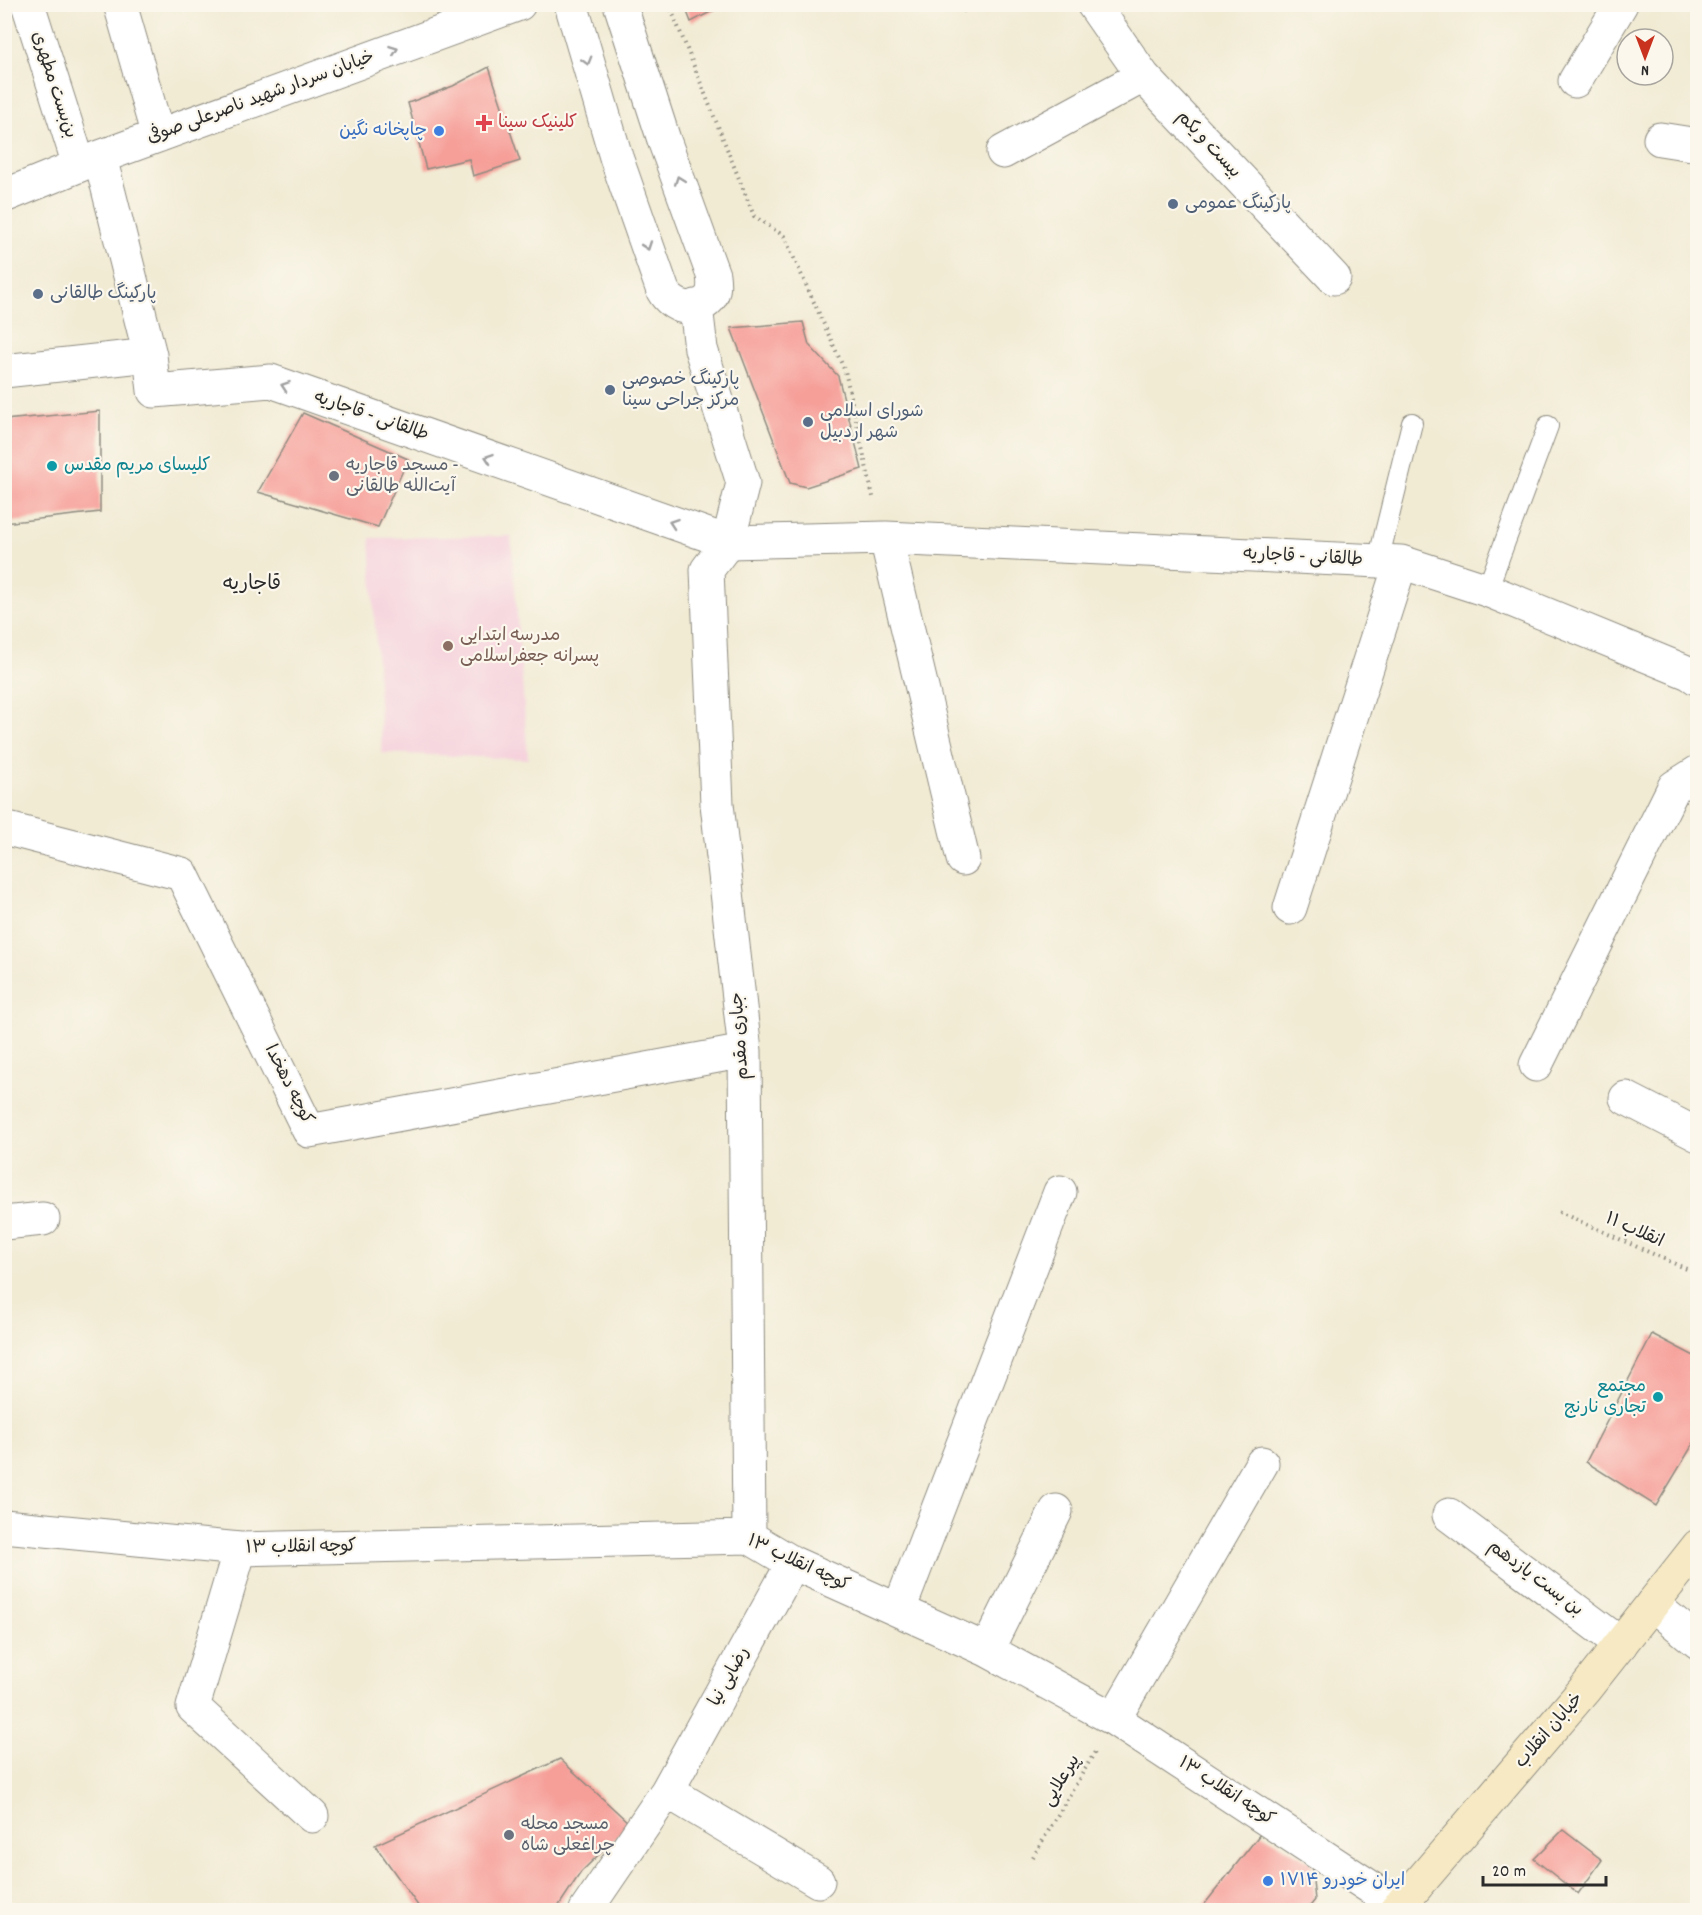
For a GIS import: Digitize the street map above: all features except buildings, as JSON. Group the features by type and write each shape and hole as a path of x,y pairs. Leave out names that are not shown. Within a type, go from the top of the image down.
{"main road":[{"name":"خیابان انقلاب","path":"1398,1908 1585,1689 1698,1546"}],"street":[{"name":"بن‌بست مطهری","path":"28,4 90,161"},
{"path":"120,4 158,136"},
{"name":"خیابان سردار شهید ناصرعلی صوفی","path":"4,196 90,161 519,4"},
{"path":"571,4 615,157 663,291 669,301 675,305 696,306 709,298 714,288 714,275 664,140 620,4"},
{"name":"بیست و یکم","path":"1093,4 1143,76 1334,278"},
{"path":"1575,81 1621,4"},
{"path":"1003,152 1143,76"},
{"path":"1660,139 1698,145"},
{"name":"طالقانی - قاجاریه","path":"90,161 150,355 154,391 271,381 728,542 886,538 1389,562 1487,590 1689,673 1698,679"},
{"path":"696,306 701,349 743,483 728,542"},
{"path":"4,371 150,355"},
{"path":"886,538 963,859"},
{"name":"جباری مقدم","path":"728,542 707,570 717,804 745,1051 749,1537"},
{"path":"1290,908 1389,562"},
{"path":"1536,1065 1674,787 1698,772"},
{"name":"کوچه دهخدا","path":"4,828 182,874 309,1131 745,1051"},
{"path":"1626,1098 1698,1135"},
{"path":"899,1610 1060,1192"},
{"path":"4,1223 43,1219"},
{"path":"1114,1719 1262,1463"},
{"path":"987,1650 1056,1510"},
{"name":"بن بست یازدهم","path":"1449,1515 1620,1644"},
{"name":"کوچه انقلاب ۱۳","path":"4,1526 240,1549 749,1537 793,1563 987,1650 1114,1719 1398,1908"},
{"path":"240,1549 193,1707 312,1816"},
{"name":"رضایی نیا","path":"586,1911 668,1791 793,1563"},
{"path":"1652,1604 1698,1642"},
{"path":"668,1791 818,1881"}],"lane":[{"path":"1389,562 1412,423"},
{"path":"1487,590 1548,426"}],"path":[{"path":"669,4 754,216 784,236 845,370 875,506 886,538"},
{"name":"انقلاب ۱۱","path":"1560,1212 1698,1274"},
{"name":"پیرعلایی","path":"1033,1857 1114,1719"}],"shaded area":[{"name":"مدرسه ابتدایی پسرانه جعفراسلامی","path":"511,536 528,759 382,753 370,538"}],"place":[{"name":"کلینیک سینا","path":"484,123"},
{"name":"چاپخانه نگین","path":"439,131"},
{"name":"پارکینگ عمومی","path":"1173,204"},
{"name":"پارکینگ طالقانی","path":"38,294"},
{"name":"پارکینگ خصوصی مرکز جراحی سینا","path":"610,390"},
{"name":"شورای اسلامی شهر اردبیل","path":"808,422"},
{"name":"کلیسای مریم مقدس","path":"52,466"},
{"name":"مسجد قاجاریه - آیت‌الله طالقانی","path":"334,476"},
{"name":"مدرسه ابتدایی پسرانه جعفراسلامی","path":"448,646"},
{"name":"مجتمع تجاری نارنج","path":"1658,1397"},
{"name":"مسجد محله چراغعلی شاه","path":"509,1835"},
{"name":"ایران خودرو ۱۷۱۴","path":"1268,1881"}],"district":[{"name":"قاجاریه","path":"252,585"}]}
